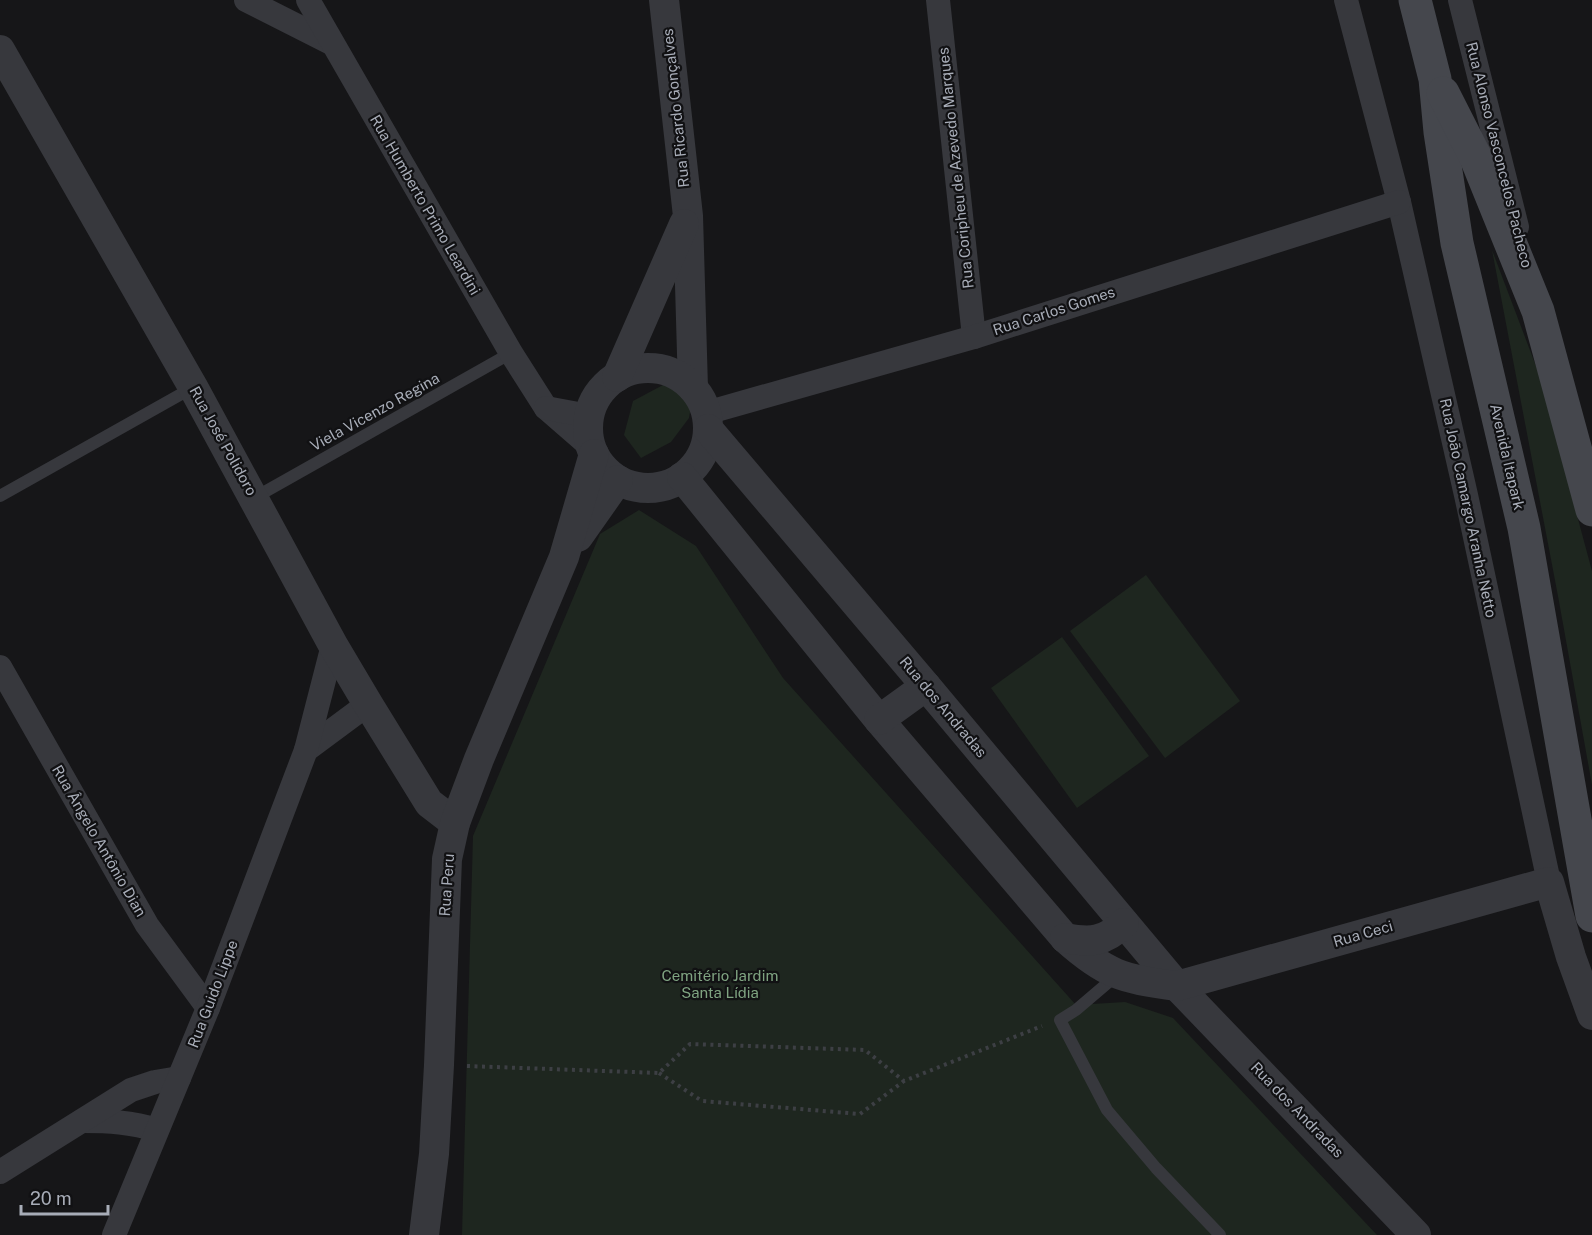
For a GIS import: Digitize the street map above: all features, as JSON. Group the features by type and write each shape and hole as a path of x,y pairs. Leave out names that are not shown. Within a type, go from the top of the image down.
{"main road":[{"name":"Avenida Itapark","path":"1415,0 1435,79 1440,132 1457,243 1524,528 1592,916"},
{"name":"Rua Alonso Vasconcelos Pacheco","path":"1435,79 1476,158 1538,311 1592,510"}],"street":[{"path":"246,0 331,43"},
{"name":"Rua Humberto Primo Leardini","path":"308,0 511,353 546,408 593,451"},
{"name":"Rua Ricardo Gonçalves","path":"664,0 688,216 702,410"},
{"name":"Rua Coripheu de Azevedo Marques","path":"938,0 974,337"},
{"name":"Rua João Camargo Aranha Netto","path":"1346,0 1399,202 1468,506 1549,882 1592,1015"},
{"name":"Rua Alonso Vasconcelos Pacheco","path":"1460,0 1538,311"},
{"name":"Rua José Polidoro","path":"0,50 193,387 333,645 429,803 455,823"},
{"name":"Rua Carlos Gomes","path":"702,410 974,337 1399,202"},
{"path":"617,376 688,216"},
{"path":"657,369 681,378 702,410 705,448 695,464 682,477 667,485 650,488 634,486 618,480 604,469 593,451 589,437 589,416 594,400 617,376 632,370 657,369"},
{"path":"546,408 589,416"},
{"name":"Rua dos Andradas","path":"702,410 927,686 1177,986 1416,1235"},
{"name":"Rua Peru","path":"424,1235 434,1154 447,859 455,823 479,759 564,557 593,451"},
{"path":"682,477 879,720 1065,938 1088,960 1118,975 1143,982 1177,986"},
{"name":"Rua Peru","path":"564,557 618,480"},
{"name":"Rua Guido Lippe","path":"114,1235 208,1008 306,750 333,645"},
{"name":"Rua Ângelo Antônio Dian","path":"0,667 147,925 208,1008"},
{"path":"879,720 927,686"},
{"path":"306,750 368,704"},
{"name":"Rua Ceci","path":"1177,986 1549,882"},
{"path":"1065,938 1083,941 1099,940 1114,932 1124,923"},
{"path":"0,1172 131,1090 155,1082 179,1078"},
{"path":"82,1121 136,1124 157,1130"}],"lane":[{"name":"Viela Vicenzo Regina","path":"254,498 511,353"},
{"path":"0,496 193,387"},
{"path":"1118,975 1076,1010 1060,1020 1107,1110 1156,1168 1220,1235"}],"path":[{"path":"439,1065 659,1073 702,1101 860,1114 904,1081 1060,1020"},
{"path":"659,1073 690,1044 865,1050 904,1081"}],"green space":[{"path":"1492,250 1539,374 1592,571 1592,785 1558,596"},
{"path":"684,382 694,389 689,418 671,442 641,458 624,435 633,401 663,385"},
{"name":"Cemitério Jardim Santa Lídia","path":"639,510 696,546 783,678 1076,1005 1125,1002 1173,1018 1377,1235 462,1235 473,836 600,534"},
{"path":"1146,575 1240,701 1165,758 1070,631"},
{"path":"1062,637 1149,756 1077,808 991,688"}]}
